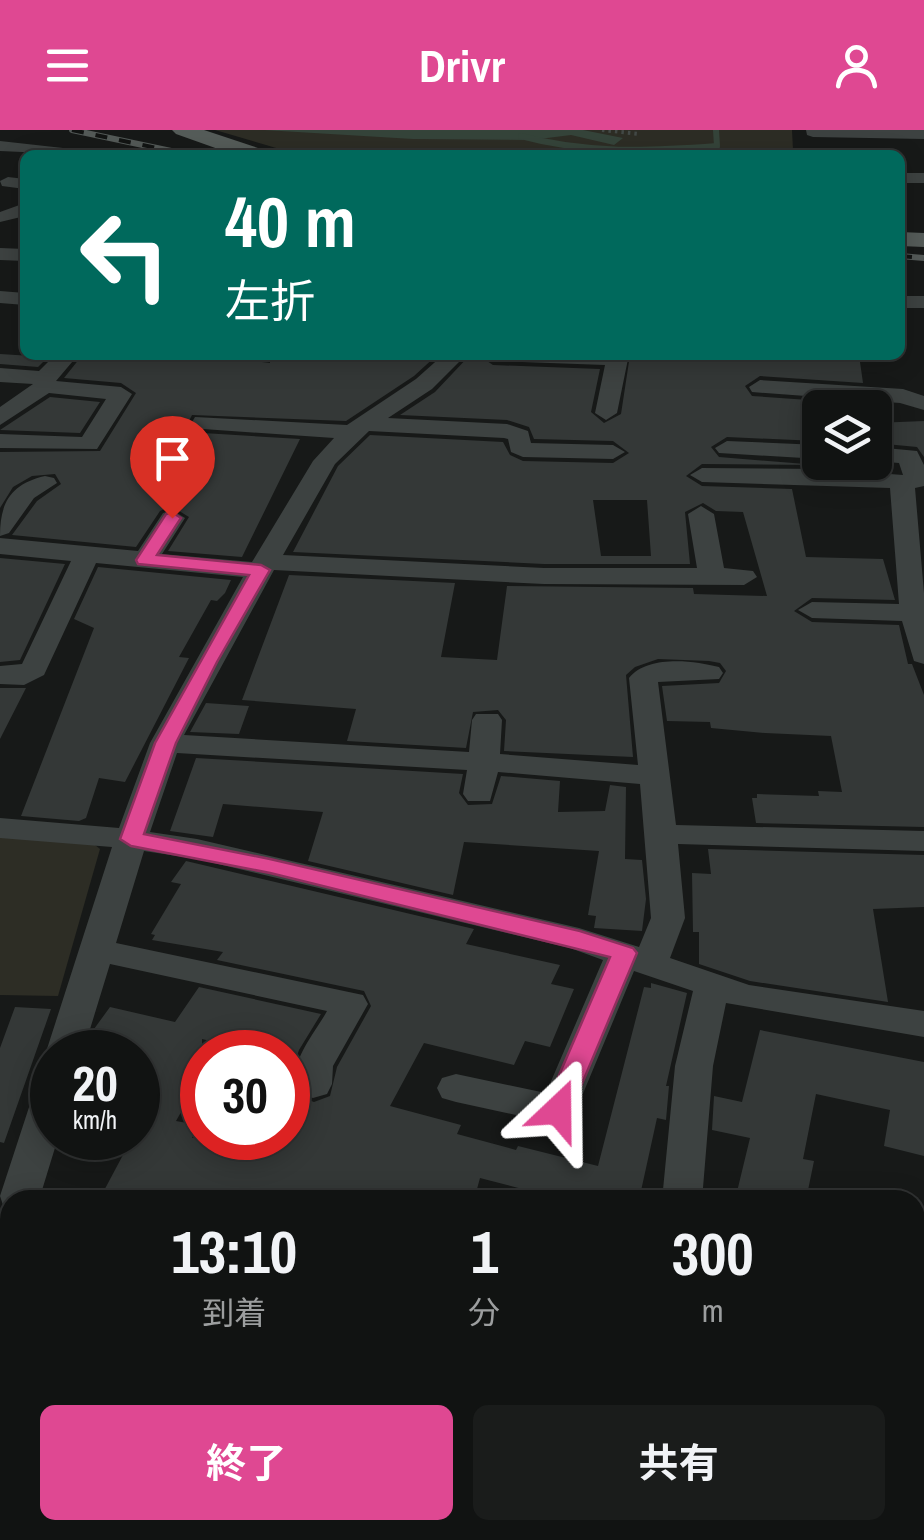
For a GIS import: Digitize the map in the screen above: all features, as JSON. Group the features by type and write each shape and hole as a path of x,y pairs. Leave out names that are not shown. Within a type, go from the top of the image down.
{"main road":[{"path":"183,130 241,150"}],"street":[{"path":"813,141 924,134"},
{"path":"813,141 924,148"},
{"path":"0,146 36,150"},
{"path":"0,418 44,382 63,360"},
{"path":"72,1030 131,839 166,743 207,662 325,461 358,428 424,384 450,360"},
{"path":"606,413 617,360"},
{"path":"0,441 89,444 138,374"},
{"path":"0,375 121,394"},
{"path":"760,387 904,396 924,403"},
{"path":"202,422 508,431 520,436 519,447 523,450 613,452"},
{"path":"224,452 224,438 235,423"},
{"path":"727,448 802,451"},
{"path":"892,455 909,456 914,481 916,604 924,655"},
{"path":"702,475 914,481"},
{"path":"0,528 25,493 46,483"},
{"path":"701,514 712,576"},
{"path":"145,560 172,518"},
{"path":"0,546 86,556 264,566 744,578"},
{"path":"0,675 24,676 34,669 86,556"},
{"path":"812,610 916,604"},
{"path":"456,1088 558,1110 637,958 668,918 657,776 643,678 657,671 709,673"},
{"path":"479,794 487,720"},
{"path":"166,743 657,776"},
{"path":"0,828 131,839 252,862 580,939 745,996 924,1024"},
{"path":"661,834 924,841"},
{"path":"96,950 350,1004 314,1066 312,1084"},
{"path":"683,1190 694,1066 712,986"},
{"path":"21,1190 31,1160"}],"path":[{"path":"602,130 640,134"}],"shaded area":[{"path":"215,130 792,130 793,150 283,150"},
{"path":"264,130 583,130 623,138 614,145 571,135 531,140 413,139"},
{"path":"0,834 95,845 100,849 58,996 0,995"}],"building":[{"path":"0,354 20,355 20,360 45,360 38,367 0,364"},
{"path":"78,360 432,360 346,421 192,415 188,423 203,433 300,439 242,557 168,551 189,517 171,506 160,511 136,547 12,535 37,501 61,484 55,474 32,476 13,487 0,508 0,452 100,451 136,393 121,383 64,378"},
{"path":"465,360 486,360 493,365 600,369 591,412 604,423 621,414 629,360 860,360 863,383 760,376 745,386 752,396 802,400 802,440 727,437 711,447 719,457 802,465 702,464 686,476 702,486 792,489 806,557 883,559 895,600 812,598 794,611 812,622 899,625 908,664 912,664 924,695 924,827 756,823 752,798 757,798 757,794 819,796 818,791 842,792 831,736 765,733 711,728 710,722 667,721 662,686 719,683 726,671 720,663 658,659 635,667 626,675 633,757 504,751 506,720 498,710 473,712 466,748 347,741 356,709 242,700 289,575 455,583 441,657 497,660 507,586 693,588 694,594 767,596 743,512 716,511 703,503 685,512 690,564 544,564 293,552 338,466 370,435 503,442 510,455 523,461 613,463 629,453 613,441 534,439 529,427 507,420 400,415 435,392","holes":["593,500 647,500 651,556 601,556"]},
{"path":"50,397 100,402 80,433 0,430"},
{"path":"924,421 924,457 917,447 892,445 892,422"},
{"path":"0,558 65,564 20,660 0,662"},
{"path":"98,567 231,580 217,601 211,600 179,657 189,658 125,782 99,778 86,818 79,821 21,816 94,628 74,619"},
{"path":"0,688 26,688 0,739"},
{"path":"206,703 249,706 239,734 190,732"},
{"path":"196,758 463,774 459,793 468,805 492,804 501,776 560,781 558,812 605,811 610,785 626,787 625,859 642,860 646,899 642,931 594,928 596,916 588,915 599,851 464,842 453,895 308,861 323,812 223,804 213,837 170,831"},
{"path":"708,849 924,855 924,907 873,909 888,1002 750,981 699,964 699,932 693,932 692,873 711,874"},
{"path":"186,861 474,929 466,944 560,965 551,984 574,989 550,1047 525,1041 514,1065 424,1043 390,1106 461,1125 457,1134 598,1166 644,987 651,988 651,983 687,993 666,1086 666,1120 657,1118 641,1190 526,1190 480,1178 477,1190 104,1190 120,1160 160,1160 160,1030 94,1029 110,1007 175,1022 199,987 321,1014 310,1032 180,1030 180,1114 176,1121 180,1122 180,1160 310,1160 310,1101 330,1096 337,1067 371,1006 364,991 217,960 223,952 152,940 155,935 151,934 181,884 171,882"},
{"path":"15,1007 51,1009 44,1030 30,1030 30,1069 4,1143 0,1142 0,1048"},
{"path":"760,1030 924,1062 924,1156 884,1146 890,1110 816,1094 803,1159 814,1161 808,1190 737,1190 750,1138 712,1130 714,1096 742,1102"}],"waterway":[{"path":"521,136 570,146 667,149 717,146 716,130"}],"railway":[{"path":"72,130 166,150"},
{"path":"905,256 924,258"}],"route":[{"path":"172,518 145,560 261,570 207,662 166,743 131,839 270,866 580,939 624,953 558,1110"}]}
